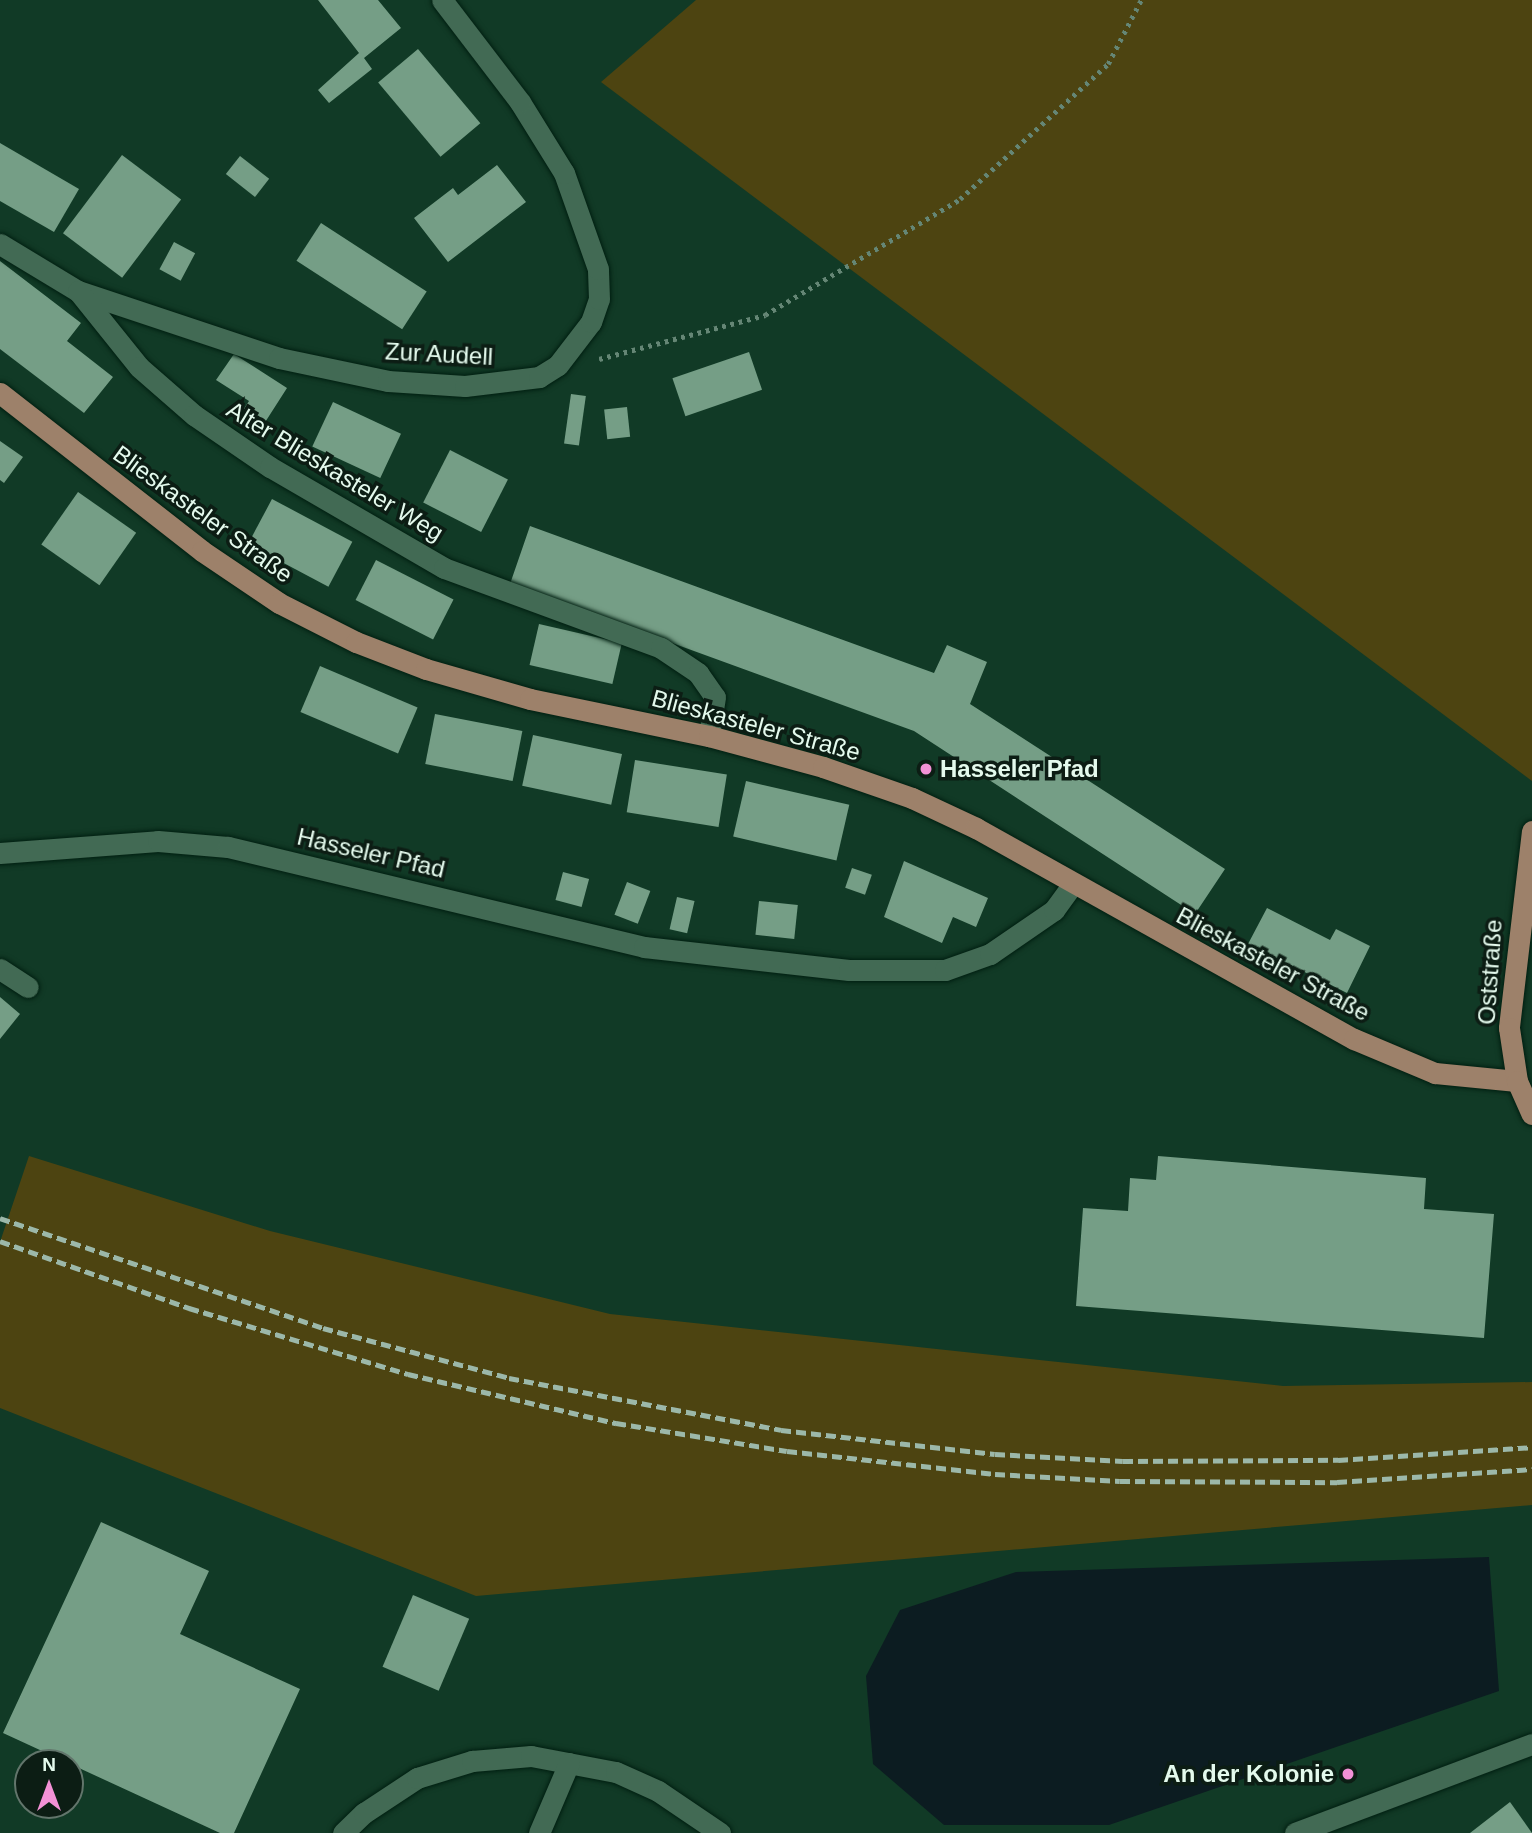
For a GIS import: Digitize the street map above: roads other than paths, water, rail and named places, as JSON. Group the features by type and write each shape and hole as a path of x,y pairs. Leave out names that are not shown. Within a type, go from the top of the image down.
{"main road":[{"name":"Blieskasteler Straße","path":"0,393 202,551 279,603 356,642 426,669 530,699 709,736 823,767 912,798 1354,1039 1434,1073 1517,1081"},
{"name":"Oststraße","path":"1532,831 1524,944 1510,1028 1517,1081 1532,1114"}],"street":[{"name":"Zur Audell","path":"0,244 78,291 279,358 388,381 465,386 512,383 539,377 558,365 580,342 599,299 598,269 588,231 564,173 520,102 442,0"},
{"name":"Alter Blieskasteler Weg","path":"78,291 139,367 194,415 282,475 444,568 661,648 698,673 715,697 709,736"},
{"name":"Hasseler Pfad","path":"0,853 158,841 228,847 644,947 849,970 945,970 990,954 1054,910 1073,884"},
{"path":"0,969 27,987"},
{"path":"1295,1833 1331,1828 1532,1744"},
{"path":"343,1833 364,1813 417,1778 472,1761 531,1756 616,1772 658,1791 720,1833"},
{"path":"540,1833 569,1763"}],"railway":[{"path":"0,1218 323,1328 509,1378 781,1430 995,1454 1123,1461 1338,1460 1532,1447"},
{"path":"0,1241 189,1308 408,1374 616,1423 787,1451 995,1474 1120,1481 1337,1482 1532,1469"}],"place":[{"name":"Hasseler Pfad","path":"926,769"},
{"name":"An der Kolonie","path":"1348,1774"}]}
